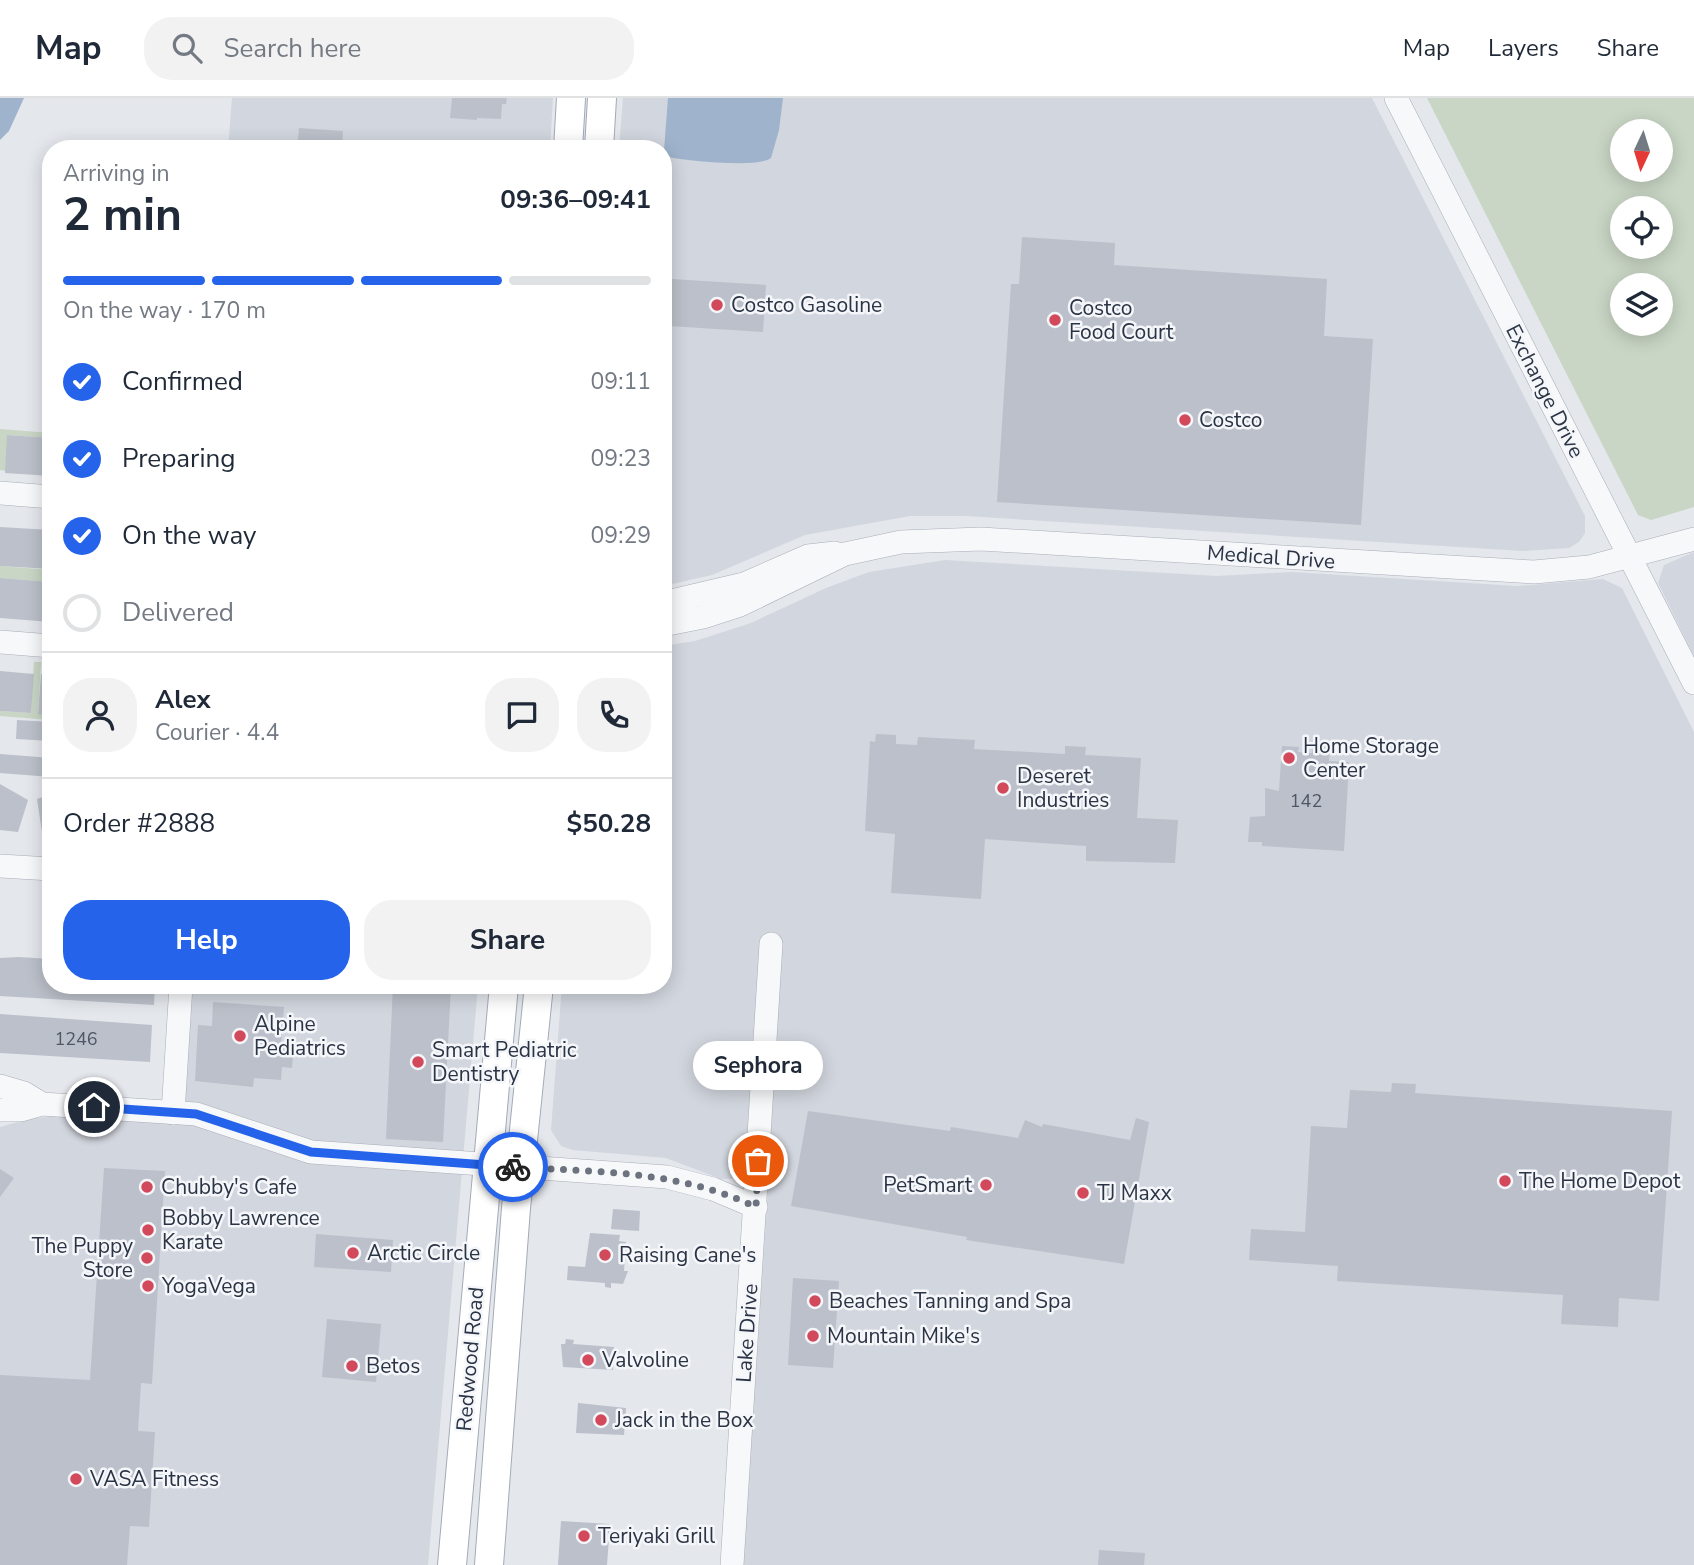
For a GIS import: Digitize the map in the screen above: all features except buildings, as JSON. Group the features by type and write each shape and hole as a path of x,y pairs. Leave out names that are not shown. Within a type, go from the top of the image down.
{"main road":[{"path":"569,140 571,98"},
{"path":"599,140 601,98"},
{"name":"Redwood Road","path":"452,1565 502,994"},
{"name":"Redwood Road","path":"489,1565 520,1167 538,994"}],"street":[{"name":"Exchange Drive","path":"1396,98 1694,683"},
{"path":"0,493 42,496"},
{"name":"Medical Drive","path":"672,601 744,584 808,556 845,554 901,542 956,538 1516,572 1570,570 1694,539"},
{"name":"Medical Drive","path":"672,623 740,605 845,554"},
{"path":"0,642 42,645"},
{"path":"0,866 42,868"},
{"name":"Lake Drive","path":"733,1565 771,943"},
{"path":"173,1113 180,994"},
{"path":"0,1086 24,1093 42,1104"},
{"path":"0,1110 21,1110 42,1104 196,1114 311,1152 667,1177 713,1189 756,1207"}],"shaded area":[{"path":"232,98 553,98 551,140 229,140"},
{"path":"623,98 1372,98 1585,516 1585,533 1579,542 1569,548 1523,551 965,516 910,516 805,535 712,575 672,584 672,140 620,140"},
{"path":"1694,552 1694,656 1658,583 1664,565"},
{"path":"945,560 1217,576 1292,572 1517,586 1603,579 1622,588 1694,732 1694,1565 743,1565 769,1173 744,1171 733,1179 721,1179 666,1158 573,1150 561,1146 551,1130 561,994 672,994 672,645 695,641 751,623 826,588 869,572"},
{"path":"190,994 477,994 428,1565 0,1565 0,1127 29,1119 184,1099"}],"green space":[{"path":"1427,98 1694,98 1694,507 1651,520 1638,515"},
{"path":"0,429 42,432 42,437 8,435 6,471 0,470"},
{"path":"0,566 42,569 42,581 0,578"},
{"path":"34,662 41,662 38,713 42,714 42,719 0,716 0,711 31,713"}],"water":[{"path":"0,98 24,98 9,131 0,140"},
{"path":"668,98 783,98 779,130 771,158 764,161 706,162 672,158 672,140 665,140"}],"way so far":[{"path":"513,1167 667,1177 713,1189 756,1207 758,1161"}],"place":[{"name":"Costco Gasoline","path":"717,305"},
{"name":"Costco Food Court","path":"1055,320"},
{"name":"Costco","path":"1185,420"},
{"name":"Home Storage Center","path":"1289,758"},
{"name":"Deseret Industries","path":"1003,788"},
{"name":"Alpine Pediatrics","path":"240,1036"},
{"name":"Smart Pediatric Dentistry","path":"418,1062"},
{"name":"Sephora","path":"758,1161"},
{"name":"The Home Depot","path":"1505,1181"},
{"name":"PetSmart","path":"986,1185"},
{"name":"Chubby's Cafe","path":"147,1187"},
{"name":"TJ Maxx","path":"1083,1193"},
{"name":"Bobby Lawrence Karate","path":"148,1230"},
{"name":"Arctic Circle","path":"353,1253"},
{"name":"Raising Cane's","path":"605,1255"},
{"name":"The Puppy Store","path":"147,1258"},
{"name":"YogaVega","path":"148,1286"},
{"name":"Beaches Tanning and Spa","path":"815,1301"},
{"name":"Mountain Mike's","path":"813,1336"},
{"name":"Valvoline","path":"588,1360"},
{"name":"Betos","path":"352,1366"},
{"name":"Jack in the Box","path":"601,1420"},
{"name":"VASA Fitness","path":"76,1479"},
{"name":"Teriyaki Grill","path":"584,1536"}],"route":[{"path":"94,1107 196,1114 311,1152 513,1167"}]}
